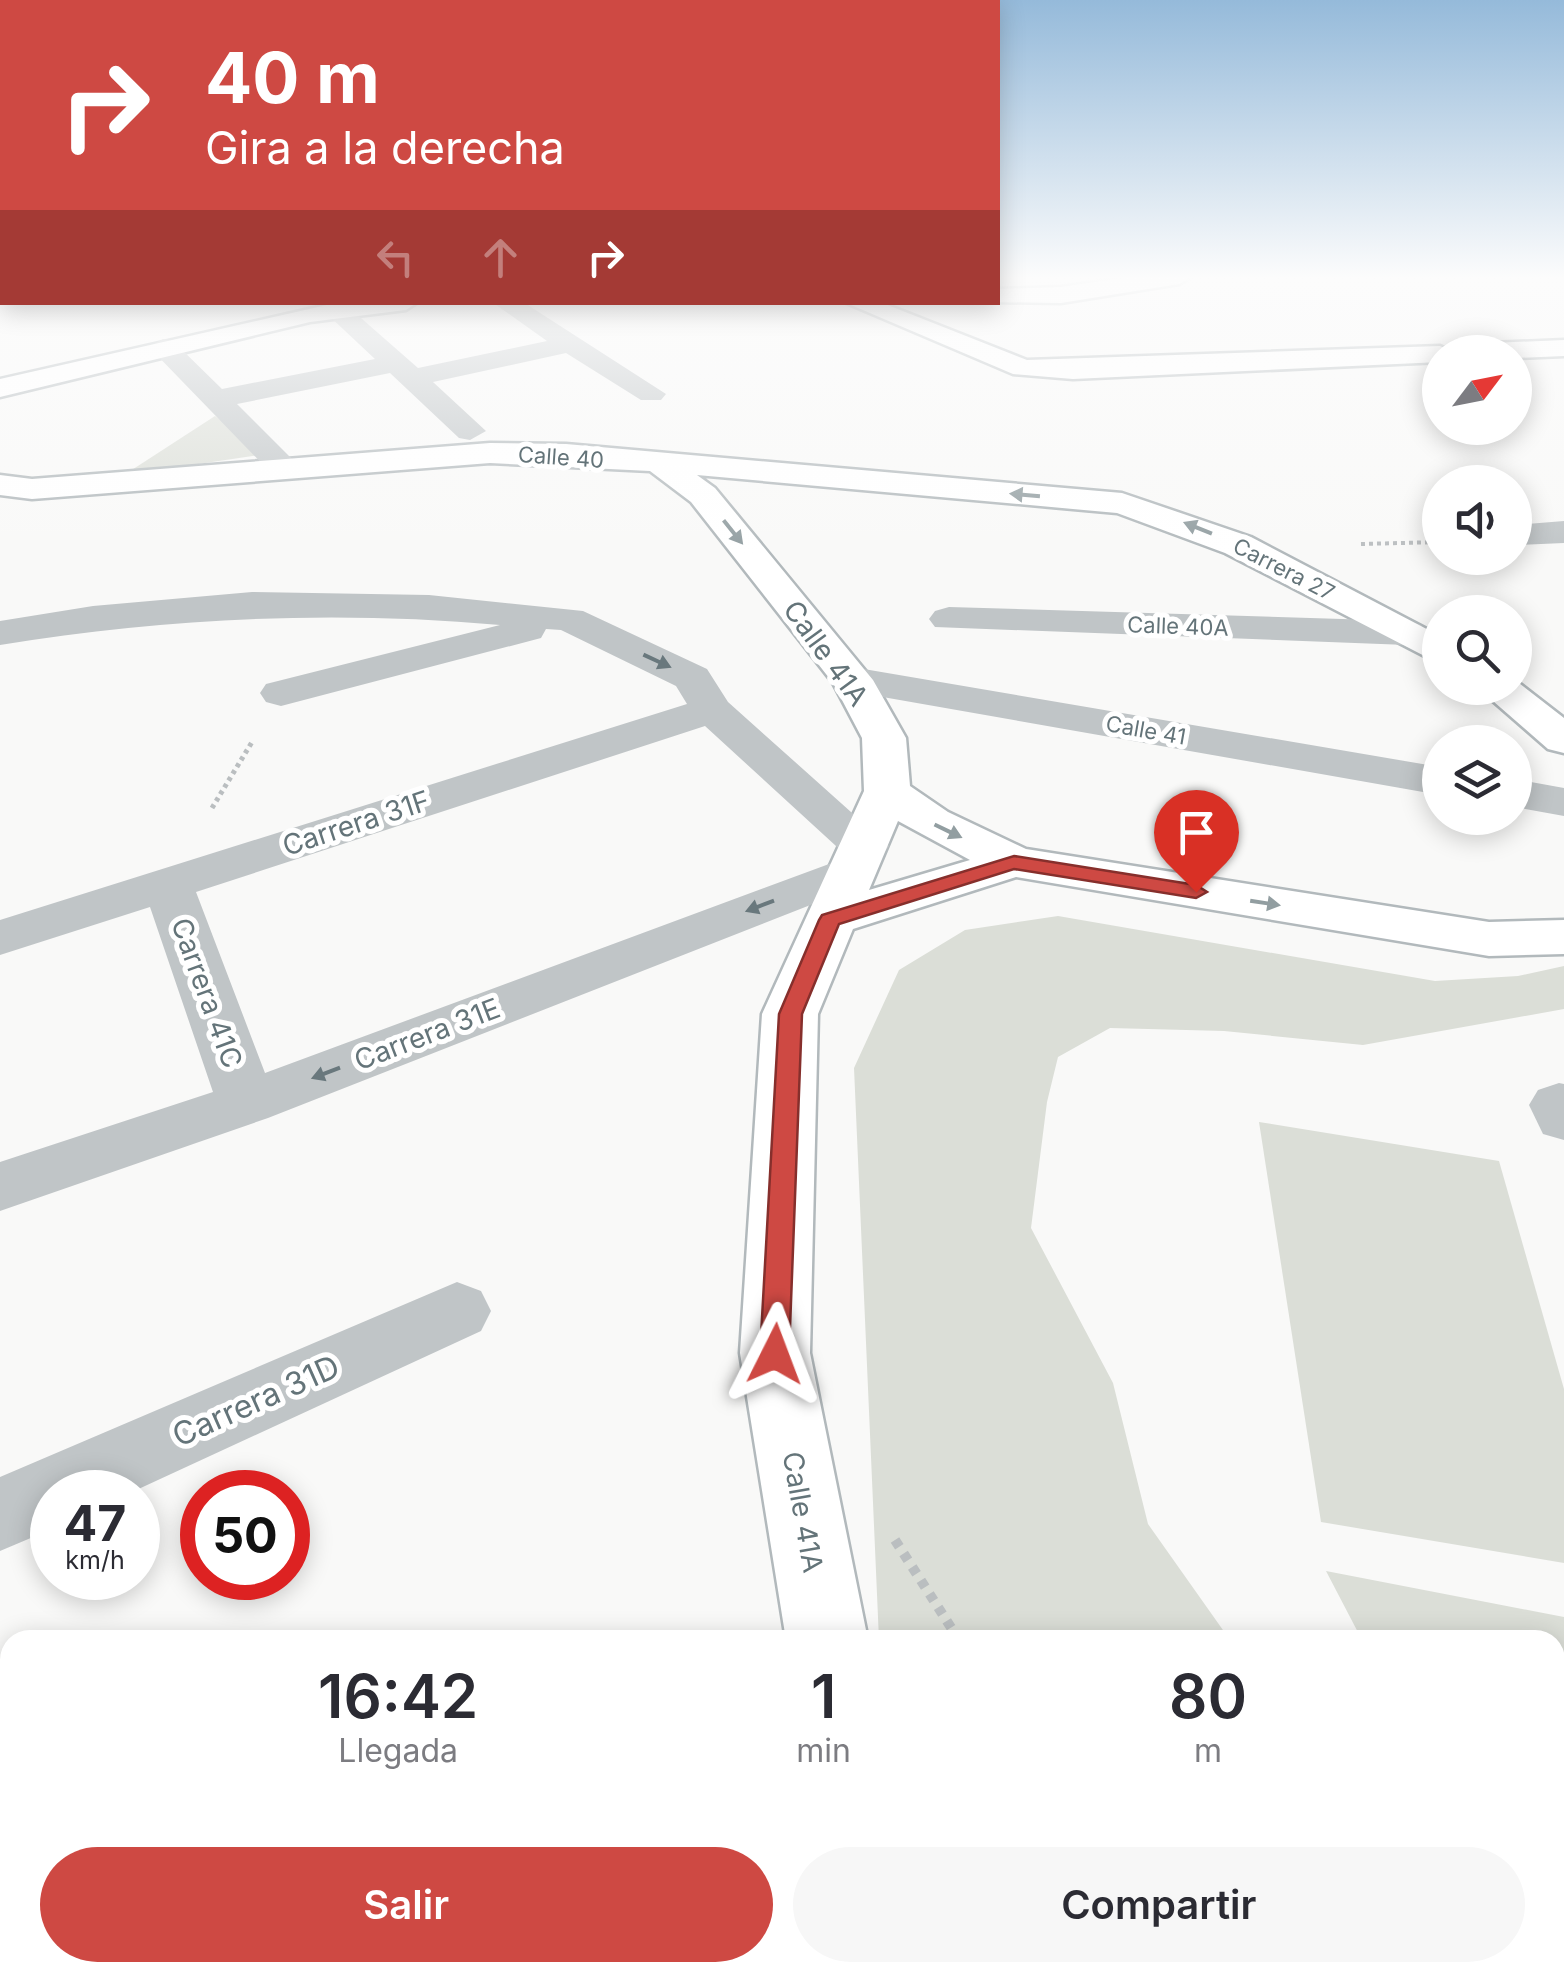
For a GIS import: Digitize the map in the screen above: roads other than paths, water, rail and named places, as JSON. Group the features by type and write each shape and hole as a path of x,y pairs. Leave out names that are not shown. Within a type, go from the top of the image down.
{"main road":[{"path":"0,388 74,369"},
{"path":"1059,369 1086,369"},
{"name":"Calle 40","path":"0,485 66,488 490,453 566,454 663,466 1122,503"},
{"name":"Calle 41A","path":"663,466 703,495 852,680 884,738 887,790 790,1014 775,1354 825,1630"},
{"path":"703,495 707,481 746,472"},
{"name":"Carrera 27","path":"1122,503 1238,545 1422,641"},
{"path":"1520,705 1564,740"},
{"path":"887,790 931,822 1014,862"},
{"path":"848,879 1014,862 1489,938 1564,937"}],"street":[{"path":"185,369 286,468"},
{"path":"216,400 409,369"},
{"path":"611,369 651,394"},
{"path":"405,370 470,431"},
{"path":"1532,533 1564,532"},
{"path":"0,633 93,618 252,604 430,607 569,619 692,678 712,710 848,879"},
{"path":"281,694 569,619"},
{"name":"Calle 40A","path":"949,620 1422,642"},
{"name":"Calle 41","path":"852,680 1422,778"},
{"name":"Carrera 31F","path":"0,938 712,710"},
{"path":"1532,797 1564,802"},
{"name":"Carrera 31E","path":"0,1187 247,1103 848,879"},
{"name":"Carrera 41C","path":"166,882 247,1103"},
{"name":"Carrera 31D","path":"0,1515 457,1311"}]}
